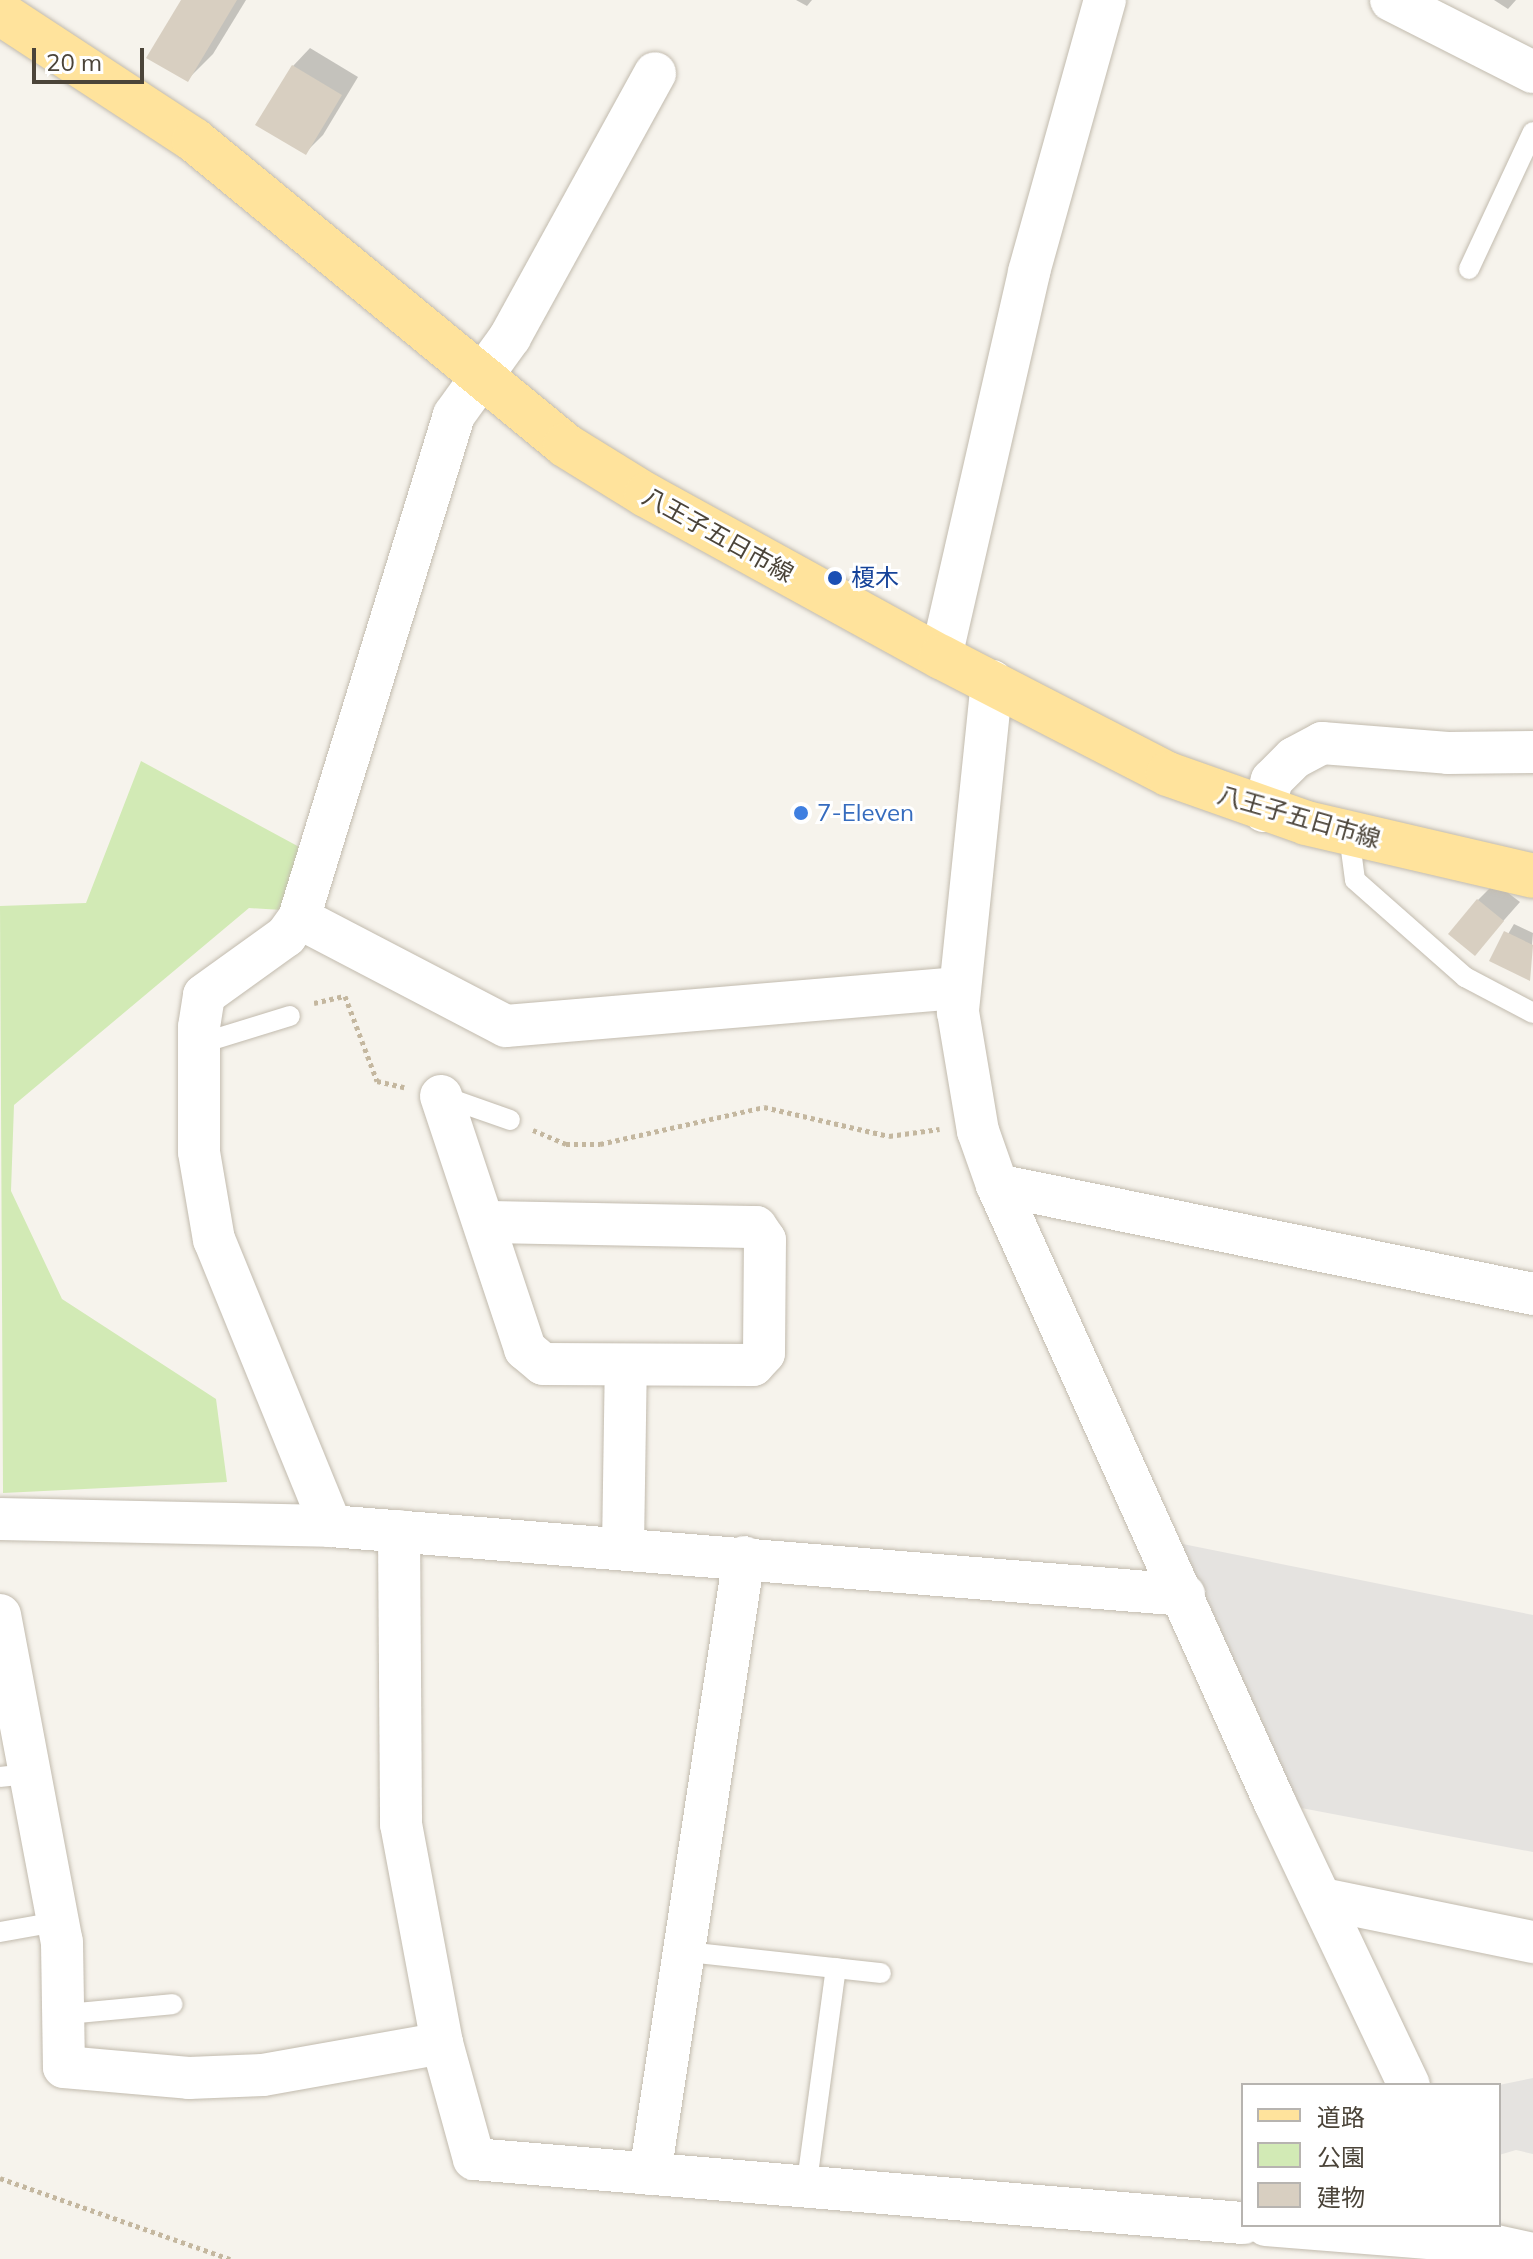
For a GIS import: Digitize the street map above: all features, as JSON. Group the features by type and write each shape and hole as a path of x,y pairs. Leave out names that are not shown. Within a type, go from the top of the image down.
{"main road":[{"name":"八王子五日市線","path":"0,13 204,148 481,377 599,468 941,657 1168,774 1264,811 1349,835 1533,876"}],"street":[{"path":"941,657 1029,272 1105,0"},
{"path":"1391,0 1533,72"},
{"path":"331,1526 214,1240 199,1152 199,1044 204,995 286,936 299,918 454,415 510,337 655,73"},
{"path":"992,681 959,988 959,1036 977,1124 997,1185 1408,2083"},
{"path":"1264,811 1272,780 1294,758 1322,743 1448,753 1533,752"},
{"path":"299,918 506,1026 959,988"},
{"path":"441,1096 525,1349 543,1364 626,1366 642,1361 753,1365 764,1353 765,1240 756,1227 485,1222"},
{"path":"997,1185 1533,1294"},
{"path":"623,1547 626,1366"},
{"path":"0,1519 331,1526 623,1547 1184,1595"},
{"path":"399,1531 401,1824 442,2043 474,2159 1241,2223"},
{"path":"650,2174 687,1952 744,1557"},
{"path":"0,1615 15,1776 56,1922 66,2014 64,2067 189,2078 263,2075 442,2043"},
{"path":"1323,1899 1533,1942"},
{"path":"1291,2227 1478,2242 1533,2254"}],"lane":[{"path":"1469,269 1533,132"},
{"path":"1349,835 1355,880 1465,977 1533,1013"},
{"path":"199,1044 290,1016"},
{"path":"441,1096 510,1120"},
{"path":"0,1932 56,1922"},
{"path":"687,1952 881,1973"},
{"path":"806,2189 836,1968"},
{"path":"66,2014 173,2004"}],"path":[{"path":"290,1016 300,1007 345,996 377,1081 441,1096"},
{"path":"510,1120 566,1144 600,1144 764,1107 889,1136 977,1124"},
{"path":"0,2178 230,2259"}],"green space":[{"path":"141,761 303,849 282,910 249,908 14,1105 11,1191 62,1299 216,1399 227,1482 3,1493 0,906 86,903"}],"shaded area":[{"path":"1158,1539 1533,1615 1533,1852 1275,1803"},
{"path":"1533,2078 1533,2154 1516,2150 1501,2154 1501,2085"}],"building":[{"path":"181,0 237,0 188,82 146,58"},
{"path":"292,65 342,95 306,155 255,125"},
{"path":"1477,899 1504,921 1475,956 1448,934"},
{"path":"1504,931 1533,945 1530,981 1489,961"}],"place":[{"name":"榎木","path":"835,578"},
{"name":"7-Eleven","path":"801,813"}]}
